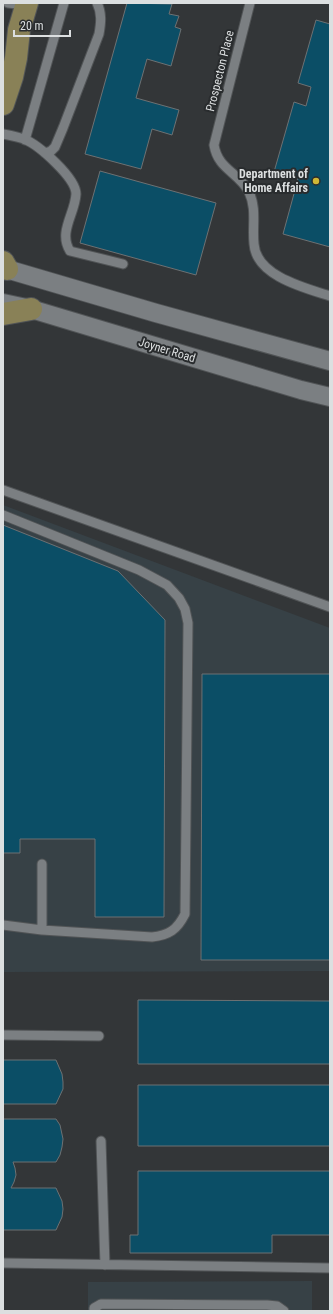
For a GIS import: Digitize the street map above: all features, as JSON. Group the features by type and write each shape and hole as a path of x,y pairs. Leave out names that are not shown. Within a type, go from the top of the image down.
{"main road":[{"path":"3,104 16,58 20,4"},
{"path":"3,52 19,30"},
{"path":"3,314 30,308"}],"street":[{"path":"4,266 156,313 330,361"},
{"name":"Joyner Road","path":"3,302 30,308 301,390 330,397"}],"lane":[{"path":"25,140 64,3"},
{"path":"46,153 51,151 54,147 63,128 99,34 101,19 97,3"},
{"name":"Prospecton Place","path":"250,3 214,145 215,153 220,161 238,177 249,192 254,210 254,244 258,257 263,266 298,286 330,296"},
{"path":"3,134 25,140 46,153 67,176 74,187 76,194 65,238 70,251 123,264"},
{"path":"3,490 330,607"},
{"path":"3,515 138,570 167,585 179,598 185,609 188,623 185,914 180,924 167,934 152,937 42,930 3,925"},
{"path":"42,864 42,930"},
{"path":"3,1035 99,1036"},
{"path":"101,1141 106,1265"},
{"path":"3,1263 330,1268"},
{"path":"94,1311 94,1308 101,1304 267,1305 277,1306 284,1311"}],"shaded area":[{"path":"3,505 330,628 330,971 3,972"},
{"path":"312,1281 312,1311 88,1311 88,1282"}],"building":[{"path":"127,3 172,4 169,14 179,16 175,27 181,29 171,66 147,59 136,98 179,110 172,135 152,129 141,169 85,154"},
{"path":"316,20 330,24 330,247 283,234 298,179 274,172 294,102 306,106 311,87 298,83"},
{"path":"100,171 216,203 196,275 80,243"},
{"path":"3,525 118,571 165,620 164,917 95,917 95,839 20,839 20,853 3,853"},
{"path":"202,674 330,674 330,960 201,960"},
{"path":"138,1000 330,1001 330,1064 138,1064"},
{"path":"3,1060 56,1060 62,1074 63,1089 56,1104 3,1104"},
{"path":"138,1085 330,1085 330,1146 138,1146"},
{"path":"3,1119 56,1119 60,1125 63,1139 60,1155 56,1162 13,1162 16,1175 11,1188 56,1188 62,1201 63,1209 62,1217 56,1230 3,1230"},
{"path":"138,1171 330,1171 330,1235 272,1235 272,1253 130,1253 130,1235 138,1235"}],"place":[{"name":"Department of Home Affairs","path":"316,181"}]}
